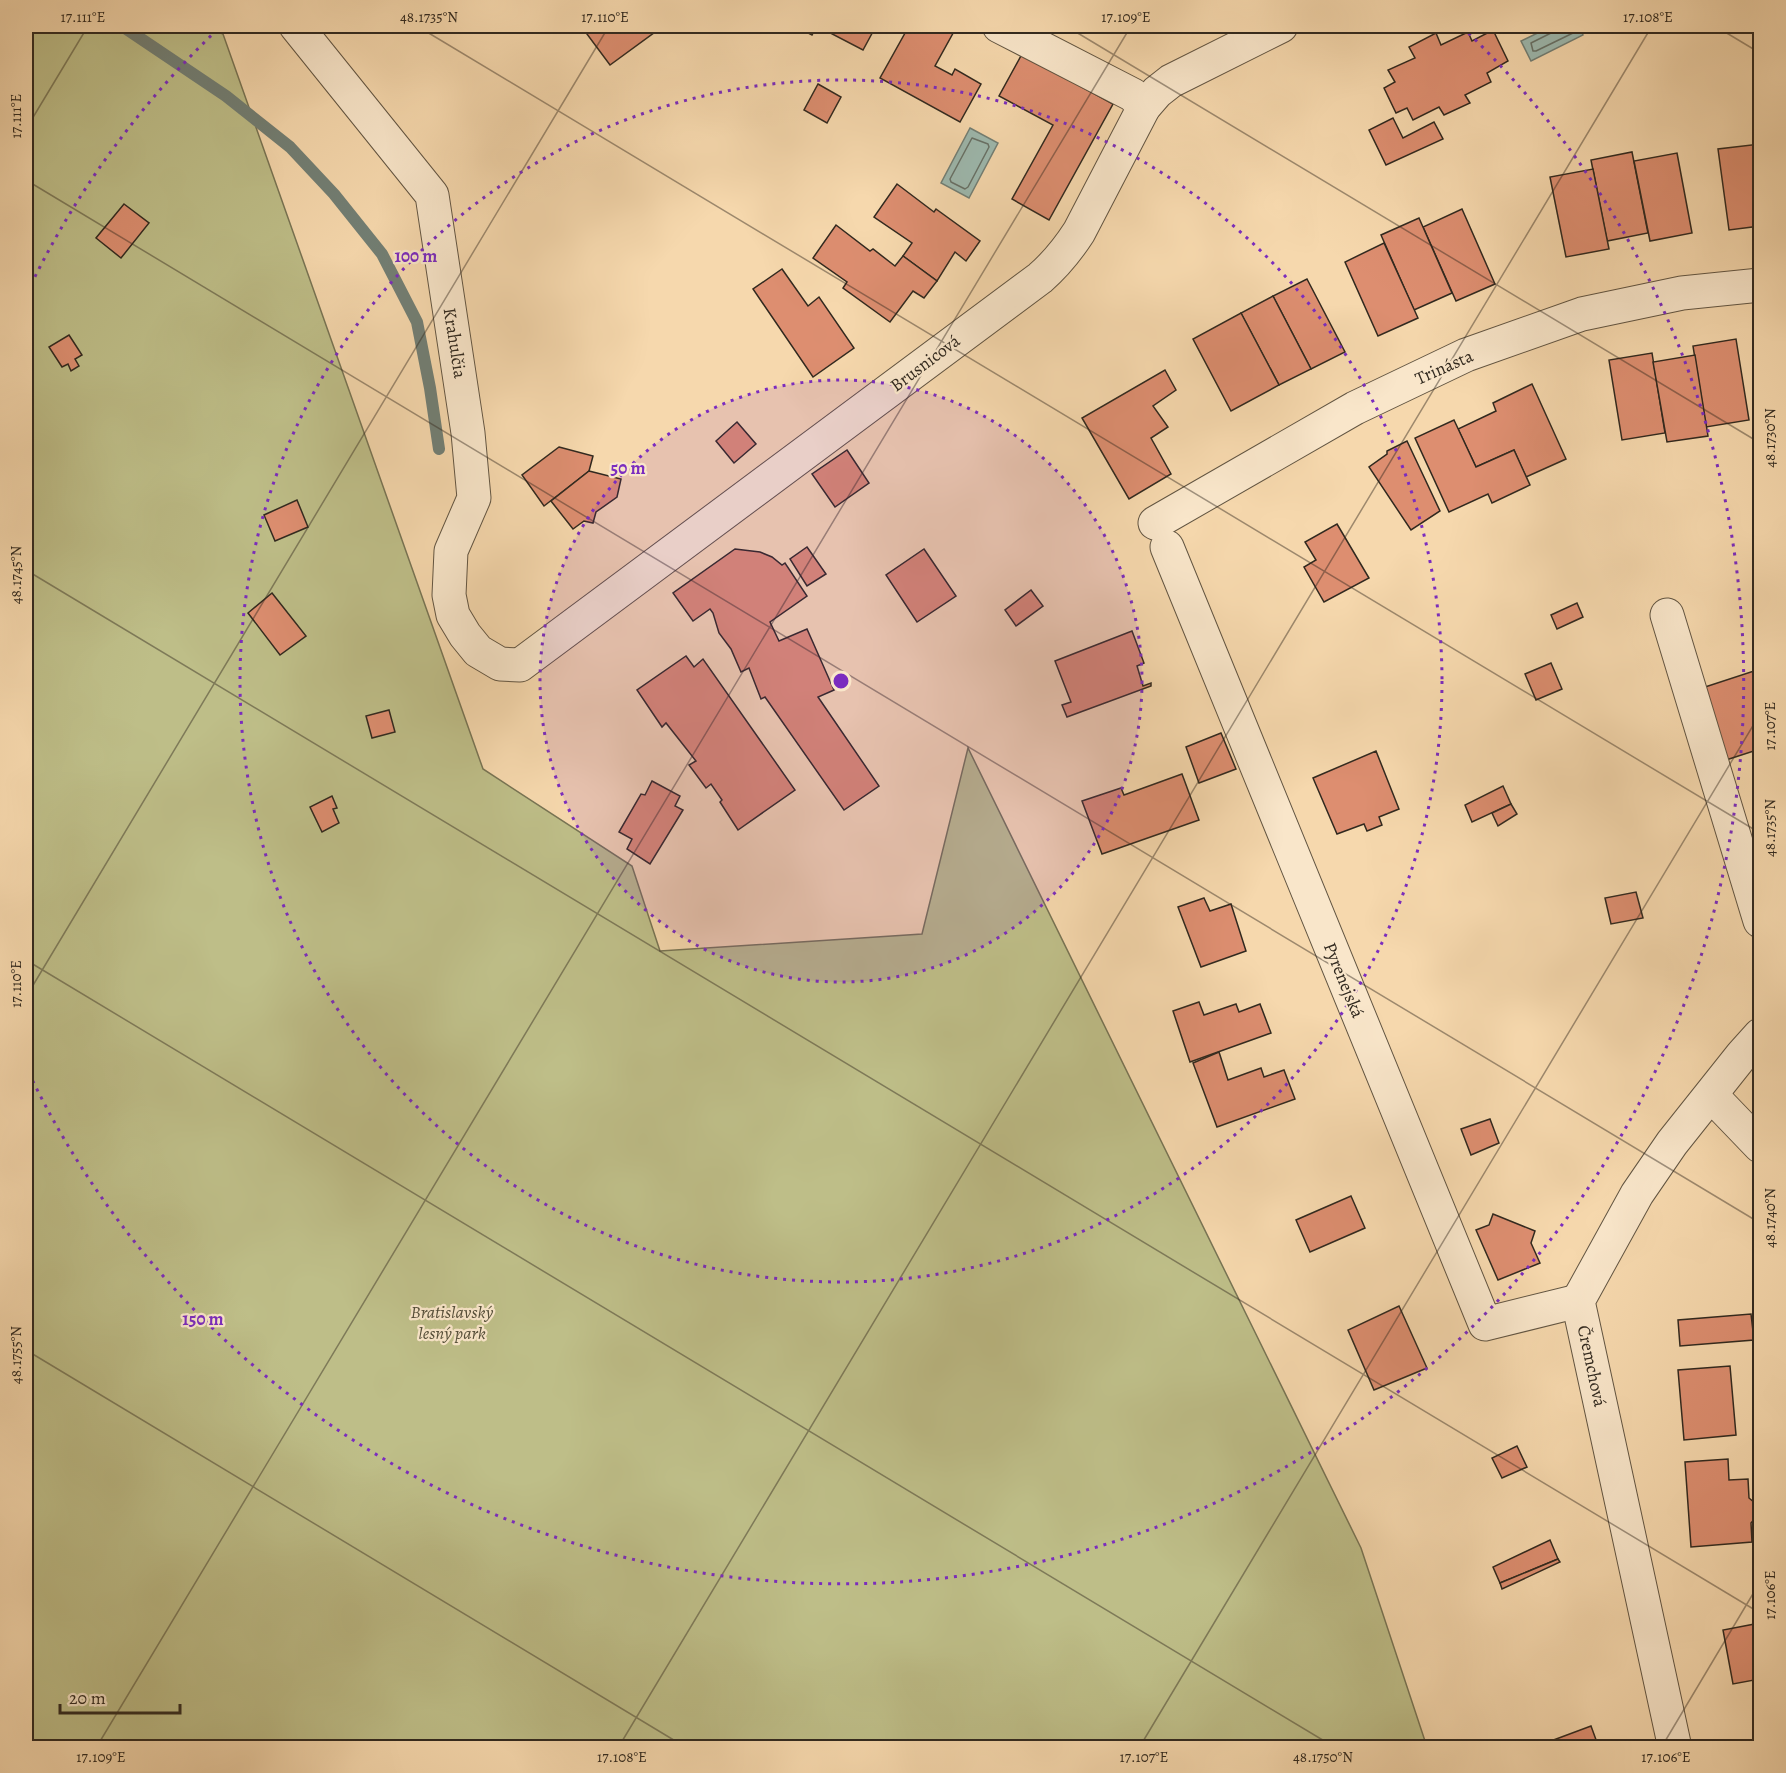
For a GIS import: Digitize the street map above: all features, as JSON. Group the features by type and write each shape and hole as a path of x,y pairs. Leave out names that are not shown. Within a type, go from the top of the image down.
{"street":[{"name":"Krahulčia","path":"296,26 432,195 468,433 474,498 451,551 449,594 453,615 478,651 500,664 520,664"},
{"path":"999,26 1133,95 1144,107"},
{"name":"Brusnicová","path":"520,664 1052,267 1069,248 1144,107 1157,92 1171,81 1281,26"},
{"name":"Trinásta","path":"1161,535 1356,408 1466,355 1582,314 1682,293 1761,285"},
{"name":"Pyrenejská","path":"1161,535 1485,1324 1578,1301"},
{"path":"1667,615 1761,921"},
{"name":"Čremchová","path":"1676,1748 1578,1301 1637,1194 1672,1143 1742,1055 1761,1035"},
{"path":"1711,1095 1761,1146"}],"green space":[{"name":"Bratislavský lesný park","path":"26,26 205,26 223,34 483,769 632,866 660,951 922,934 968,748 1361,1548 1427,1747 26,1748"}],"water":[{"path":"1552,26 1579,26 1583,35 1531,61 1521,41"},
{"path":"970,128 998,143 969,198 941,183"}],"building":[{"path":"581,26 650,26 655,32 610,65"},
{"path":"795,26 817,26 812,35"},
{"path":"817,26 876,26 863,50"},
{"path":"909,26 957,26 935,66 952,75 955,69 981,84 960,122 880,78"},
{"path":"1493,30 1508,61 1487,73 1491,82 1465,95 1470,103 1444,115 1439,107 1413,120 1407,108 1396,113 1384,88 1395,82 1388,70 1415,58 1409,47 1436,33 1441,45 1468,32 1472,41"},
{"path":"1022,54 1113,104 1049,220 1012,199 1053,125 999,96"},
{"path":"818,84 841,97 827,123 804,110"},
{"path":"1393,118 1403,138 1434,122 1443,139 1386,165 1369,130"},
{"path":"1760,144 1760,226 1729,230 1718,149"},
{"path":"1632,152 1648,233 1607,241 1591,160"},
{"path":"1677,153 1692,233 1650,241 1634,161"},
{"path":"1593,169 1609,249 1566,257 1550,177"},
{"path":"897,184 934,212 936,209 980,241 966,261 955,252 937,281 903,256 912,243 874,217"},
{"path":"124,204 149,223 121,258 96,238"},
{"path":"1462,209 1495,284 1456,301 1423,227"},
{"path":"1419,218 1452,293 1414,310 1381,235"},
{"path":"836,225 870,251 873,249 895,266 903,256 937,281 924,298 913,291 890,322 843,288 847,282 813,258"},
{"path":"1384,243 1418,318 1378,336 1345,262"},
{"path":"782,269 808,306 819,297 854,348 813,377 753,289"},
{"path":"1307,279 1345,352 1311,369 1273,296"},
{"path":"1273,296 1311,369 1279,385 1241,313"},
{"path":"1241,313 1279,385 1231,411 1193,339"},
{"path":"69,335 82,355 75,359 79,366 71,371 68,364 62,367 49,347"},
{"path":"1736,339 1749,420 1706,427 1693,346"},
{"path":"1652,353 1665,433 1622,440 1609,360"},
{"path":"1695,355 1708,436 1667,442 1653,362"},
{"path":"1165,370 1176,390 1153,406 1168,427 1151,438 1171,474 1129,499 1082,418"},
{"path":"1532,384 1566,459 1526,477 1514,450 1476,467 1458,429 1496,411 1493,403"},
{"path":"1454,420 1476,467 1514,450 1530,485 1492,503 1488,494 1449,512 1415,438"},
{"path":"737,422 756,444 734,463 716,441"},
{"path":"1407,441 1440,511 1411,530 1369,467 1387,454 1387,451"},
{"path":"559,447 593,456 589,471 544,506 522,475"},
{"path":"847,450 869,483 835,507 812,474"},
{"path":"589,471 621,479 617,497 596,512 593,523 584,521 573,529 551,501"},
{"path":"297,500 308,527 275,541 264,515"},
{"path":"1337,524 1369,578 1324,602 1304,567 1316,560 1305,542"},
{"path":"807,547 826,574 807,586 790,559"},
{"path":"735,549 760,552 772,557 782,565 785,563 807,596 770,622 779,641 807,629 834,690 818,697 879,786 844,810 765,697 761,699 749,668 741,672 731,649 719,633 710,609 693,621 673,593"},
{"path":"924,549 956,596 917,622 886,575"},
{"path":"1031,590 1043,606 1016,626 1005,610"},
{"path":"272,593 306,636 280,655 248,613"},
{"path":"1577,603 1583,617 1557,629 1551,615"},
{"path":"1132,631 1144,663 1137,666 1143,686 1151,683 1151,686 1067,717 1062,705 1071,702 1055,661"},
{"path":"686,656 694,667 703,659 795,790 738,830 711,784 706,788 689,765 696,761 666,723 662,727 637,690"},
{"path":"1551,663 1562,689 1536,700 1525,674"},
{"path":"1760,669 1760,749 1726,760 1702,688"},
{"path":"389,710 395,732 372,738 366,716"},
{"path":"1221,733 1236,769 1199,783 1186,747"},
{"path":"1376,751 1399,809 1379,817 1382,825 1367,831 1364,824 1337,834 1313,778"},
{"path":"1182,774 1199,820 1102,854 1082,801 1121,788 1124,795"},
{"path":"652,781 680,796 675,806 683,810 650,864 627,849 632,839 619,832 641,794 645,795"},
{"path":"1503,786 1511,804 1472,822 1465,805"},
{"path":"332,796 337,808 333,809 339,823 322,832 310,807"},
{"path":"1511,804 1517,814 1498,826 1492,813"},
{"path":"1760,835 1760,865 1752,837"},
{"path":"1636,892 1643,918 1611,924 1605,898"},
{"path":"1204,898 1210,911 1231,904 1246,951 1201,967 1178,907"},
{"path":"1199,1002 1204,1015 1236,1004 1239,1012 1260,1004 1271,1033 1190,1062 1173,1011"},
{"path":"1219,1052 1228,1080 1261,1068 1264,1077 1284,1070 1295,1099 1217,1127 1193,1063"},
{"path":"1490,1119 1499,1143 1471,1155 1461,1129"},
{"path":"1351,1196 1365,1228 1310,1252 1296,1220"},
{"path":"1493,1214 1535,1231 1531,1243 1540,1263 1498,1280 1476,1230 1489,1225"},
{"path":"1399,1306 1427,1368 1374,1390 1348,1330"},
{"path":"1751,1314 1754,1340 1680,1346 1678,1320"},
{"path":"1730,1366 1736,1435 1684,1440 1678,1370"},
{"path":"1517,1446 1527,1467 1502,1478 1492,1458"},
{"path":"1728,1459 1729,1480 1748,1479 1749,1498 1756,1504 1757,1516 1751,1523 1752,1542 1691,1547 1685,1462"},
{"path":"1550,1540 1558,1559 1500,1583 1493,1567"},
{"path":"1558,1559 1560,1562 1502,1589 1500,1583"},
{"path":"1760,1623 1760,1679 1733,1684 1723,1630"},
{"path":"1591,1726 1599,1748 1532,1748"}],"waterway":[{"path":"122,26 226,96 290,147 334,194 382,254 417,322 439,449"}]}
